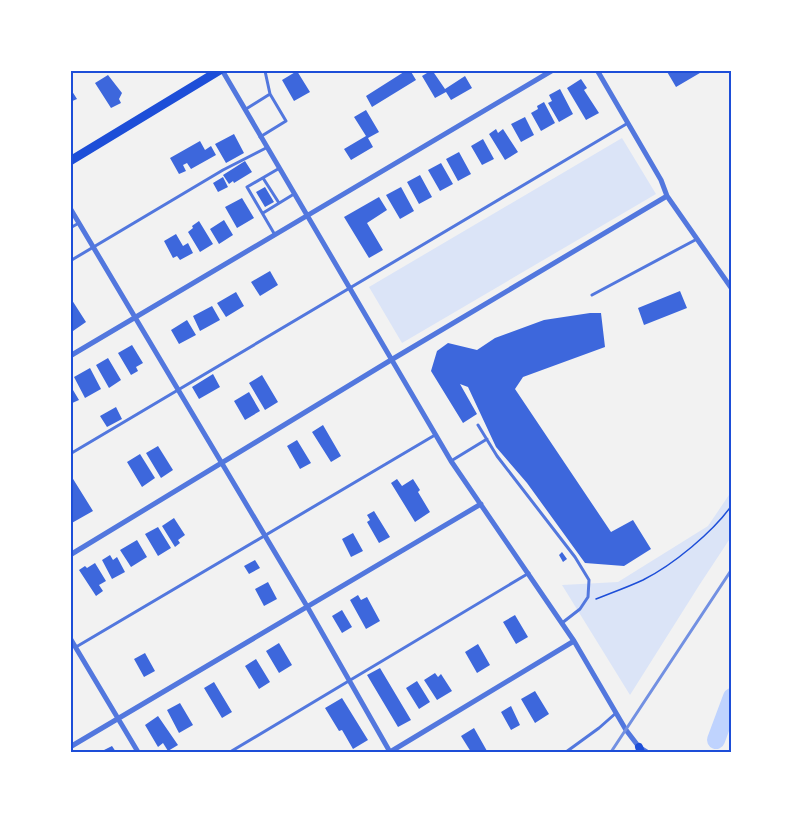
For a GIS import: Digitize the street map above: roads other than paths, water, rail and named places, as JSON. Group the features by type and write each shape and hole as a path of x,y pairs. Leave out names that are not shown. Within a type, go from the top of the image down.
{"main road":[{"path":"70,161 221,70"}],"street":[{"path":"221,70 451,461 574,641 626,730 640,750 647,753"},
{"path":"70,356 554,70"},
{"path":"597,70 661,180 667,196 732,289"},
{"path":"70,555 667,196"},
{"path":"70,208 308,608 390,753 574,641"},
{"path":"70,747 481,504"},
{"path":"70,638 138,753"}],"lane":[{"path":"260,137 286,121 270,94 265,71"},
{"path":"244,110 270,94"},
{"path":"70,454 628,123"},
{"path":"70,261 223,170 266,148"},
{"path":"276,235 247,187 278,169"},
{"path":"263,178 279,204"},
{"path":"263,213 294,195"},
{"path":"256,202 260,199"},
{"path":"70,228 80,223"},
{"path":"592,295 697,239"},
{"path":"478,425 497,456 575,557 589,580 588,597 584,604 562,623"},
{"path":"76,647 435,435"},
{"path":"451,461 487,439"},
{"path":"230,753 529,573"},
{"path":"566,753 617,712"}],"waterway":[{"path":"716,740 732,697"}],"railway":[{"path":"611,752 732,569"}]}
